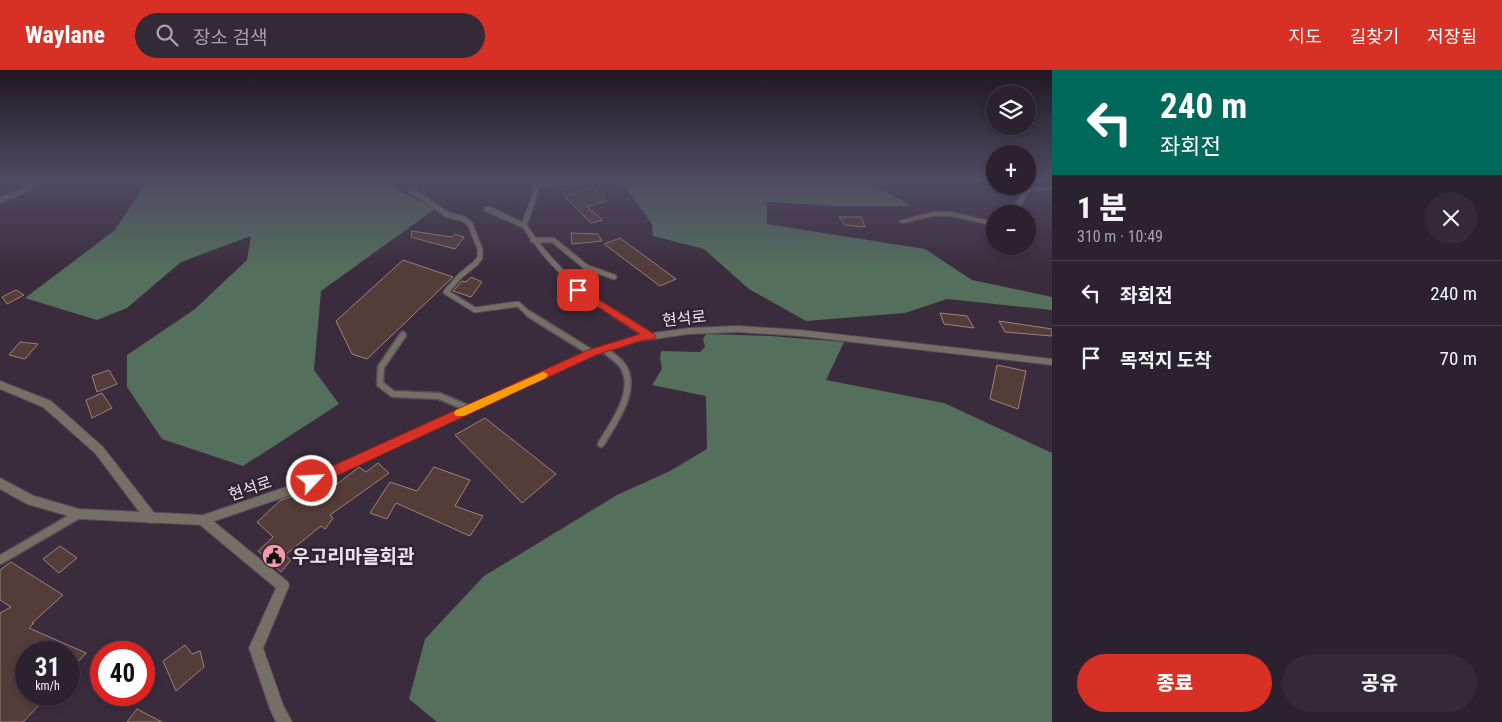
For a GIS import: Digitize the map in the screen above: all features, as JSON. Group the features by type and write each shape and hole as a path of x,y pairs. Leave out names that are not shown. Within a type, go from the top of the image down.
{"street":[{"path":"491,210 524,225"},
{"path":"903,221 933,214 950,214 986,222"},
{"name":"현석로","path":"0,483 31,500 79,514 203,520 295,489 592,353 639,338 689,331 738,329 800,333 1052,362"},
{"path":"0,384 47,404 99,450 151,518"},
{"path":"203,520 284,586 256,648 277,709 284,722"}],"lane":[{"path":"441,210 448,215 464,219 470,224 480,249 480,256 476,263 460,276 446,292 475,310 505,304 518,304 525,314 578,342 592,353"},
{"path":"529,210 524,225 533,240 578,290 650,336"},
{"path":"533,240 554,240 586,267 614,277"},
{"path":"404,335 381,367 380,384 393,394 439,396 470,408"},
{"path":"601,444 619,414 629,384 624,368 604,349"},
{"path":"0,560 79,514"}],"green space":[{"path":"128,210 433,210 321,291 314,370 339,404 243,466 162,439 127,387 127,355 195,309 247,260 251,236 181,262 127,308 97,320 25,298 115,230"},
{"path":"642,210 767,210 767,224 925,249 972,280 1052,297 1052,310 947,299 905,313 806,321 749,289 704,249 653,236 652,224"},
{"path":"706,334 770,336 844,342 826,380 944,403 1052,453 1052,722 437,722 409,699 425,639 484,576 617,495 670,471 707,449 706,396 652,385 662,369 661,351 700,352 705,347 703,339"}],"building":[{"path":"578,210 591,210 603,220 591,223"},
{"path":"839,217 861,217 865,227 845,225"},
{"path":"412,231 452,237 455,234 464,237 455,249 411,237"},
{"path":"571,233 598,234 602,241 572,244"},
{"path":"620,238 676,279 660,286 604,244"},
{"path":"403,260 453,277 367,359 352,354 336,321"},
{"path":"471,277 482,282 471,297 453,291 462,281 466,282"},
{"path":"16,290 24,295 7,304 2,297"},
{"path":"940,313 967,316 974,328 944,324"},
{"path":"999,321 1052,329 1052,336 1005,332"},
{"path":"20,342 38,344 25,359 9,355"},
{"path":"997,365 1026,371 1018,409 990,399"},
{"path":"109,370 117,384 97,392 92,376"},
{"path":"102,393 112,408 92,418 86,400"},
{"path":"485,418 556,474 522,503 455,435"},
{"path":"378,463 389,473 330,515 333,518 325,529 321,526 285,555 291,560 281,572 258,551 273,537 257,522 281,500 302,493 314,502 359,467 366,472"},
{"path":"434,467 470,480 455,506 483,516 470,536 396,503 387,519 370,513 390,482 417,491"},
{"path":"60,546 77,558 59,573 43,559"},
{"path":"11,562 63,595 29,628 59,641 15,641 15,706 38,706 23,722 0,722 0,613 11,607 0,600 0,570"},
{"path":"185,645 192,654 200,651 204,667 176,691 163,661"},
{"path":"80,650 86,653 80,660"},
{"path":"137,709 162,722 127,722"}],"slow traffic":[{"path":"460,413 543,375"}],"place":[{"name":"우고리마을회관","path":"274,556"}],"route":[{"path":"312,481 592,353 650,336 578,290"}]}
